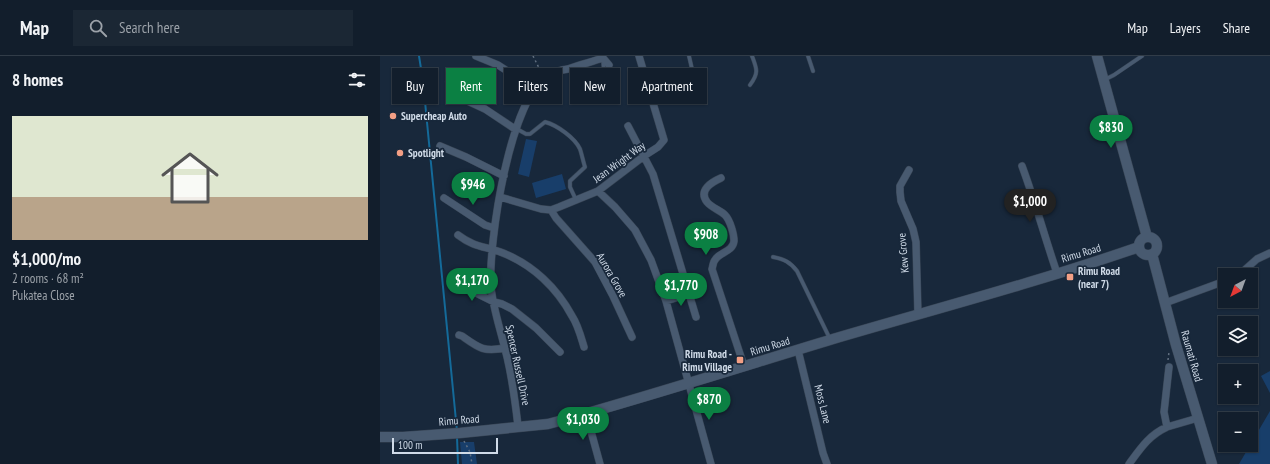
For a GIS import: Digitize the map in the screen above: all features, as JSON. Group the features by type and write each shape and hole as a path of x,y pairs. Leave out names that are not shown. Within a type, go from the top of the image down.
{"main road":[{"path":"1097,56 1147,237"},
{"path":"1147,237 1153,238 1156,243 1156,249 1152,254 1144,254 1139,247 1141,240 1147,237"},
{"name":"Rimu Road","path":"380,437 403,434 460,433 548,424 688,384 1139,247"},
{"name":"Raumati Road","path":"1152,254 1212,464"},
{"name":"Rimu Road","path":"380,443 403,434"}],"street":[{"path":"476,56 498,64 504,68"},
{"name":"Jean Wright Way","path":"551,210 598,191 664,140 639,56"},
{"path":"603,57 609,65"},
{"name":"Spencer Russell Drive","path":"562,70 603,57"},
{"path":"474,104 485,109 515,129"},
{"name":"Spencer Russell Drive","path":"518,426 514,390 491,287 494,228 515,129 526,104"},
{"path":"628,126 653,174 696,317"},
{"path":"440,146 504,176"},
{"path":"1022,166 1057,273"},
{"name":"Kew Grove","path":"909,170 900,186 900,192 901,201 913,229 916,242 918,314"},
{"path":"721,178 709,184 705,190 704,197 708,203 726,216 734,235 734,243 729,249 715,259 712,268 744,366"},
{"path":"598,191 615,207 635,230 651,260 666,301 711,464"},
{"path":"500,197 541,209 551,210"},
{"path":"444,198 485,225 494,228"},
{"name":"Aurora Grove","path":"551,210 556,218 595,262 632,337"},
{"path":"458,235 470,243 502,252 535,271 561,298 573,317 584,347"},
{"path":"1247,268 1257,260 1270,253"},
{"path":"1165,303 1218,284"},
{"path":"460,285 512,309 536,328 560,352"},
{"path":"666,301 689,294"},
{"path":"459,335 483,349 494,350 505,348"},
{"name":"Moss Lane","path":"798,350 827,464"},
{"path":"1167,427 1164,412 1169,367"},
{"path":"586,413 600,464"},
{"path":"1129,464 1150,437 1158,431 1198,418"}],"lane":[{"path":"689,56 692,68"},
{"path":"750,84 757,72 752,56"},
{"path":"808,56 813,71"},
{"path":"1103,80 1114,75 1142,56"},
{"path":"603,57 604,68"},
{"path":"515,129 526,134 530,134 545,122 551,124 571,138 579,148 585,167 570,181 570,187 576,200"},
{"path":"773,257 790,263 797,271 831,340"}],"path":[{"path":"533,56 539,68"},
{"path":"460,433 470,452 472,464"}],"shaded area":[{"path":"526,139 537,141 529,177 518,174"},
{"path":"562,174 566,189 536,198 532,183"},
{"path":"1270,371 1270,393 1261,376"},
{"path":"1270,411 1270,464 1239,464 1246,452 1258,452 1258,432"},
{"path":"460,442 474,442 477,464 462,464"}],"waterway":[{"path":"419,56 423,81 457,431"},
{"path":"457,437 458,464"}],"place":[{"name":"Supercheap Auto","path":"393,116"},
{"name":"Spotlight","path":"400,153"},
{"name":"Rimu Road (near 7)","path":"1070,277"},
{"name":"Rimu Road - Rimu Village","path":"740,360"}]}
